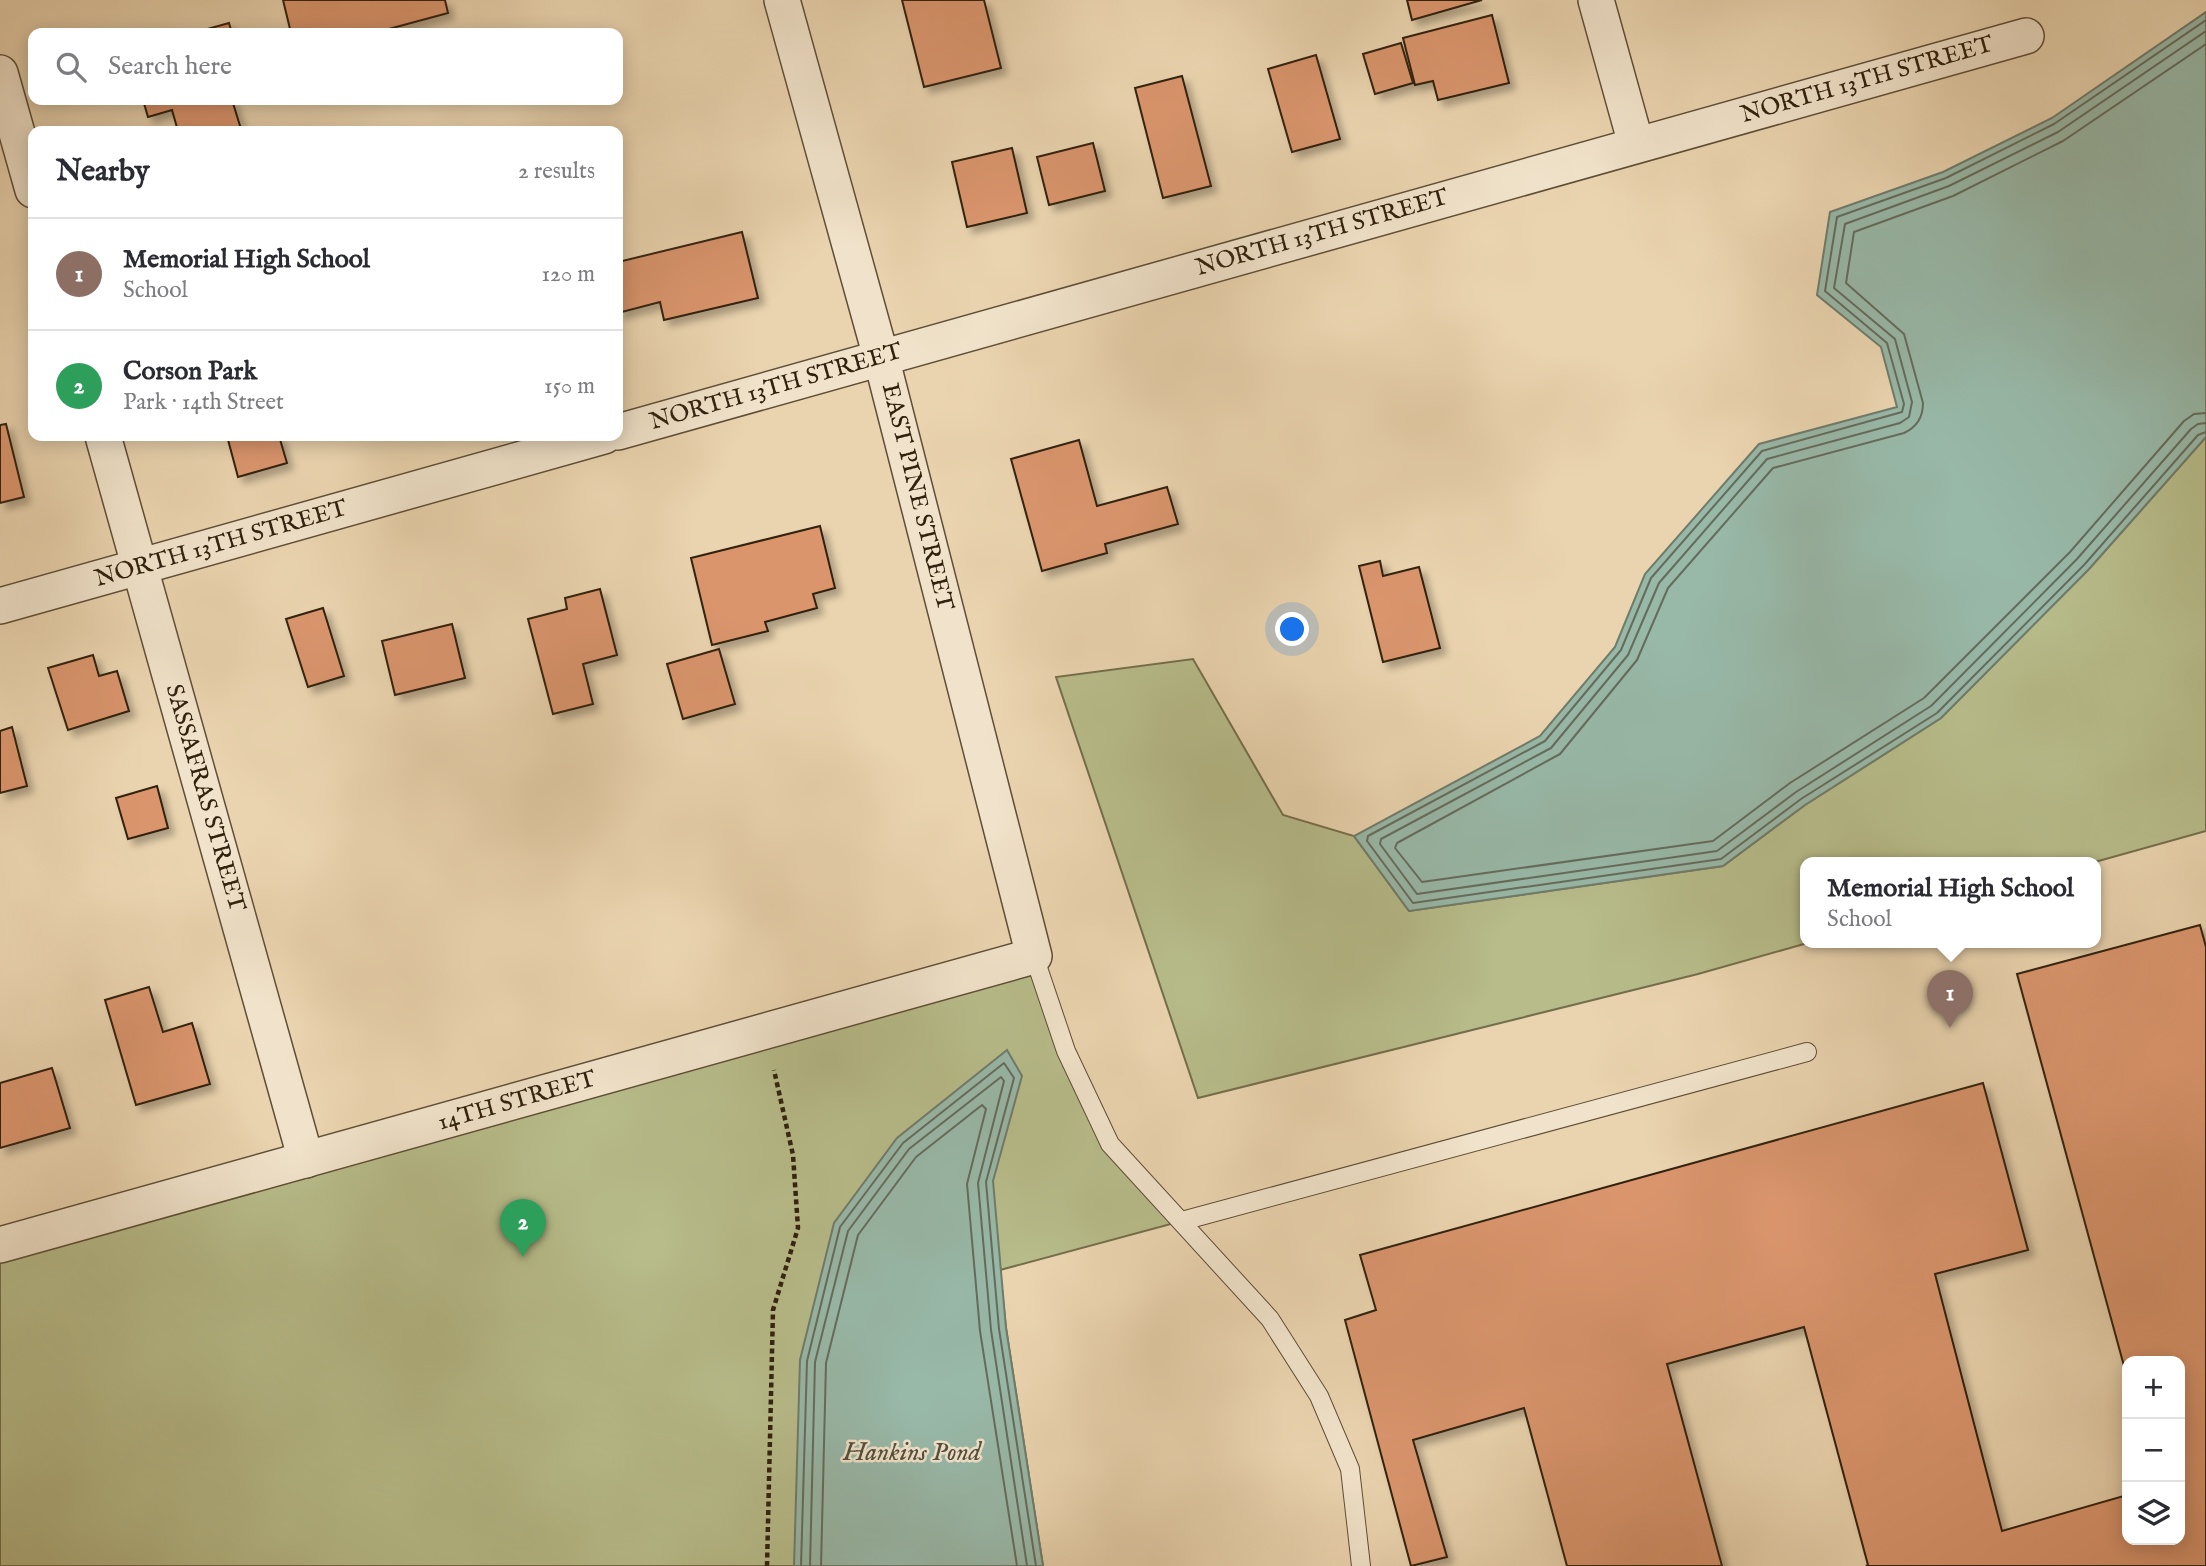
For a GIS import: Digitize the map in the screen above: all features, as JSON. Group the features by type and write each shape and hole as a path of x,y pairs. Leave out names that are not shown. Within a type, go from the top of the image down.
{"street":[{"name":"EAST PINE STREET","path":"782,0 881,357 1034,956"},
{"path":"1596,0 1636,144"},
{"name":"NORTH 13TH STREET","path":"623,431 2026,36"},
{"path":"0,73 28,172"},
{"name":"SASSAFRAS STREET","path":"104,441 306,1160"},
{"name":"NORTH 13TH STREET","path":"0,606 586,441"},
{"name":"14TH STREET","path":"0,1245 1034,956"}],"lane":[{"path":"1034,956 1066,1051 1110,1144 1270,1319 1319,1396 1350,1469 1361,1566"},
{"path":"1181,1221 1807,1052"}],"path":[{"path":"766,1031 793,1155 798,1228 773,1310 767,1566"}],"green space":[{"path":"2206,437 2206,831 2101,860 2101,857 1800,857 1800,945 1698,974 1198,1098 1056,677 1193,659 1283,815 1354,836 1409,911 1723,866 1805,805 1941,718 2089,569"},
{"path":"1034,956 1110,1144 1182,1221 1000,1270 1006,1328 1043,1566 0,1566 0,1245"}],"water":[{"path":"2206,12 2206,437 2089,569 1941,718 1805,805 1723,866 1409,911 1354,836 1540,736 1615,647 1645,574 1759,444 1897,407 1881,347 1817,295 1830,212 1943,172 2052,118"},
{"name":"Hankins Pond","path":"1007,1050 1022,1076 993,1181 1006,1328 1043,1566 794,1566 800,1360 834,1223 897,1138"}],"building":[{"path":"283,0 445,0 448,13 392,28 290,28"},
{"path":"902,0 984,0 1001,68 924,87"},
{"path":"1407,0 1482,0 1412,20"},
{"path":"1492,15 1509,83 1438,100 1433,81 1415,85 1403,38"},
{"path":"229,23 230,28 211,28"},
{"path":"1401,43 1413,83 1375,94 1363,54"},
{"path":"1316,55 1340,139 1292,152 1268,69"},
{"path":"1182,76 1211,186 1163,198 1135,88"},
{"path":"144,105 234,105 240,126 177,126 172,110 148,117"},
{"path":"1093,143 1105,191 1049,205 1037,157"},
{"path":"1012,148 1027,213 967,227 952,162"},
{"path":"742,232 758,298 664,320 660,302 623,312 623,261"},
{"path":"6,424 24,497 0,503 0,425"},
{"path":"1079,440 1097,506 1167,487 1178,524 1105,544 1107,553 1042,571 1011,459"},
{"path":"228,441 280,441 287,463 238,477"},
{"path":"820,526 835,588 813,594 817,608 765,622 768,631 712,645 691,558"},
{"path":"1380,561 1383,576 1419,567 1440,648 1383,662 1359,566"},
{"path":"600,589 617,655 583,664 593,704 553,714 528,619 567,609 565,598"},
{"path":"323,608 344,676 308,687 286,619"},
{"path":"452,624 465,678 395,695 382,641"},
{"path":"719,649 735,704 683,719 667,664"},
{"path":"93,655 99,676 117,671 129,711 68,730 48,668"},
{"path":"12,727 27,786 0,793 0,731"},
{"path":"157,786 168,828 128,839 116,798"},
{"path":"2200,925 2206,947 2206,1566 1866,1566 1868,1565 1804,1327 1667,1364 1722,1566 1567,1566 1524,1408 1413,1440 1447,1557 1411,1566 1345,1320 1376,1310 1360,1255 1983,1083 2028,1250 1935,1274 2002,1531 2122,1496 2122,1545 2185,1545 2185,1356 2122,1356 2122,1359 2017,974"},
{"path":"149,987 163,1032 192,1023 210,1084 136,1105 105,1000"},
{"path":"52,1068 70,1128 0,1148 0,1083"}],"place":[{"name":"Memorial High School","path":"1950,1028"},
{"name":"Corson Park","path":"523,1257"}]}
